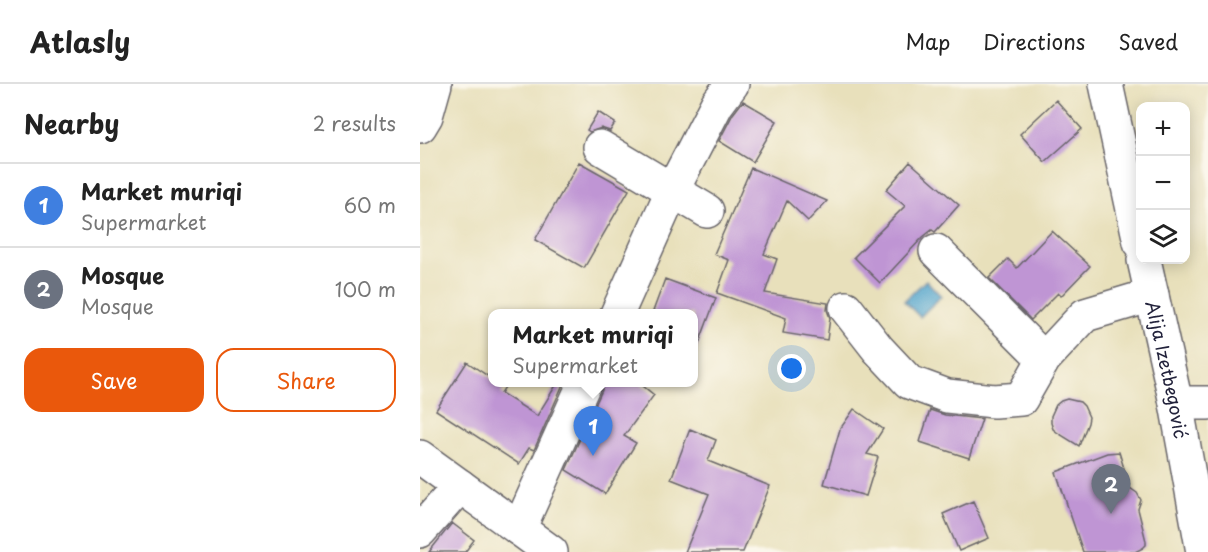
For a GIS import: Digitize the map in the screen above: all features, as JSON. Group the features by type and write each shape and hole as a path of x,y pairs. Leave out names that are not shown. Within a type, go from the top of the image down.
{"street":[{"path":"420,126 426,116 435,84"},
{"path":"618,309 672,191 717,104 732,84"},
{"path":"1106,84 1136,223"},
{"path":"600,147 706,211"},
{"path":"936,251 1044,359"},
{"name":"Alija Izetbegović","path":"1145,264 1176,402 1203,552"},
{"path":"846,308 878,349 909,382 947,396 994,401 1021,399 1044,359 1085,315 1152,295"},
{"path":"519,529 583,387"},
{"path":"1176,402 1208,403"},
{"path":"420,457 551,552"},
{"path":"420,531 460,486"}],"water":[{"path":"926,280 941,296 920,317 904,301"}],"building":[{"path":"1056,100 1082,129 1045,162 1020,134"},
{"path":"743,101 777,121 753,162 719,141 733,114"},
{"path":"598,112 615,123 610,131 601,128 590,132 587,130"},
{"path":"579,162 629,190 584,268 535,240"},
{"path":"910,162 959,205 935,232 932,230 923,237 880,283 854,257 905,206 886,190"},
{"path":"751,168 827,201 808,221 787,201 764,254 777,259 765,293 828,303 827,310 830,318 827,340 783,333 786,318 717,293 729,260 714,254"},
{"path":"1052,231 1090,266 1061,296 1058,293 1031,320 989,278 1008,259 1017,268"},
{"path":"665,279 716,298 698,346 698,309 654,309"},
{"path":"467,362 488,376 488,387 505,387 501,393 537,416 555,387 562,387 534,450 529,448 519,464 436,410"},
{"path":"602,387 644,387 654,395 624,436 636,443 605,494 566,470"},
{"path":"1067,399 1080,402 1089,417 1079,446 1053,429 1051,423 1051,416 1056,405"},
{"path":"854,409 883,429 867,454 878,457 866,496 824,484 840,429"},
{"path":"930,410 945,415 982,419 969,458 920,442"},
{"path":"690,429 716,440 708,461 770,486 743,552 685,552 709,494 671,479"},
{"path":"1119,452 1130,488 1141,500 1138,509 1146,545 1135,552 1083,552 1056,472 1107,453"},
{"path":"973,501 989,538 959,551 943,514"},
{"path":"452,523 474,540 465,552 429,552"}],"place":[{"name":"Market muriqi","path":"593,456"},
{"name":"Mosque","path":"1111,514"}]}
